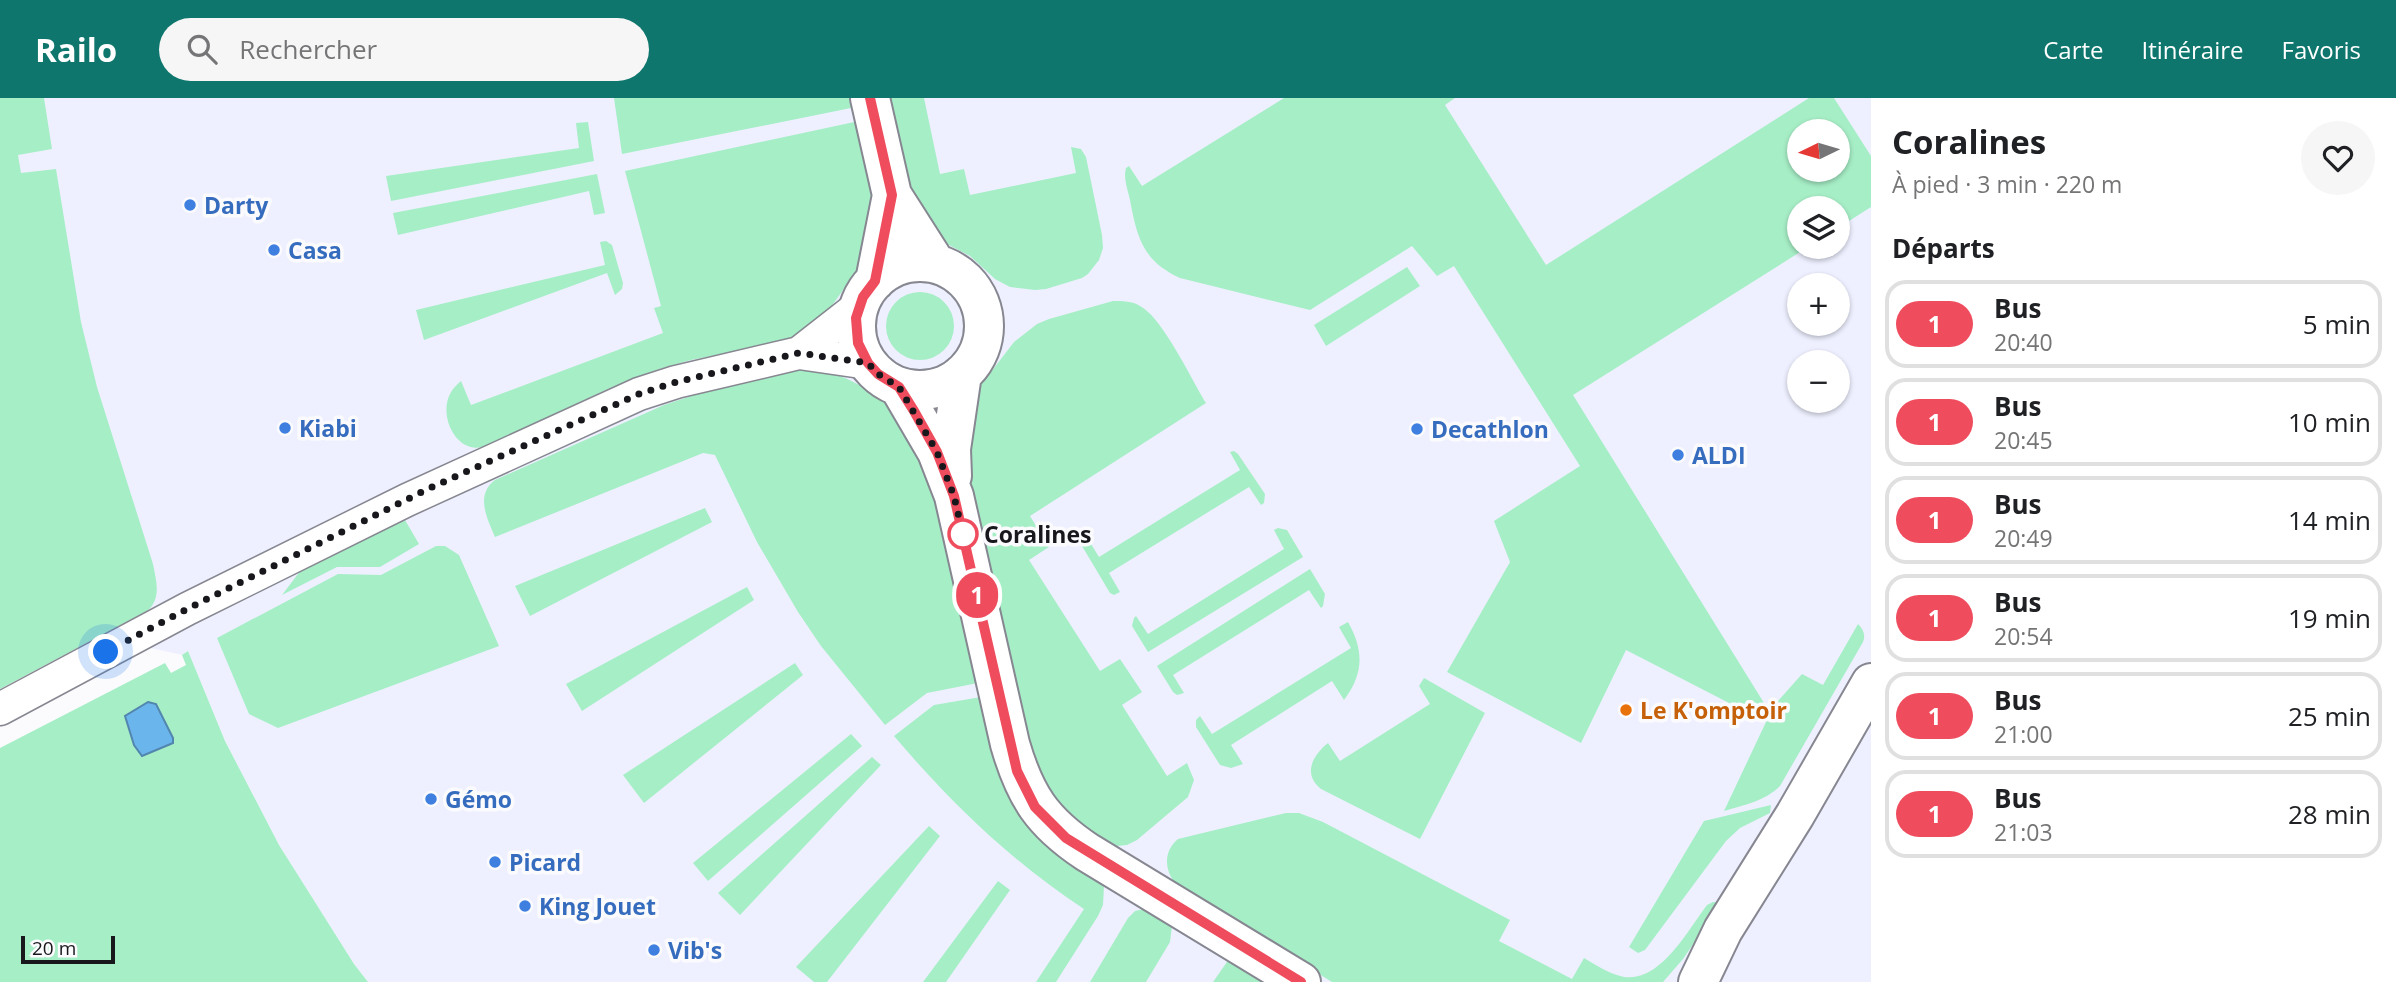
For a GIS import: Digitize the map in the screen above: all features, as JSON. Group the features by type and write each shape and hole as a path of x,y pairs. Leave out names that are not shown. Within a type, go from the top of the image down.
{"street":[{"path":"870,98 892,195 936,264"},
{"path":"799,353 867,293 897,266 910,263 936,264 962,278 979,303 983,319 983,336 978,352 962,374 948,383 932,389 916,390 899,387 878,374 863,355 856,331 867,293 892,195"},
{"path":"0,709 187,609 466,471 656,388 799,353 868,363"},
{"path":"954,496 951,449 962,374"},
{"path":"899,387 937,452 954,496 1017,771 1035,807 1077,845 1301,982"},
{"path":"1698,982 1723,930 1795,815 1871,683"},
{"path":"1678,982 1723,930"}],"shaded area":[{"path":"0,98 1871,98 1871,982 368,982 279,845 225,741 188,651 182,655 21,619 0,543"}],"green space":[{"path":"0,98 44,98 52,149 18,155 21,173 56,169 81,322 97,387 153,564 157,589 155,601 147,611 0,689"},
{"path":"614,98 854,98 856,107 622,154"},
{"path":"886,98 924,98 940,174 964,169 970,195 1076,173 1071,147 1081,149 1086,157 1103,248 1099,260 1088,274 1046,289 1010,287 995,279 970,256 947,244 916,211"},
{"path":"1284,98 1455,98 1445,105 1546,265 1809,98 1834,98 1847,119 1787,119 1787,182 1850,182 1850,123 1871,156 1871,207 1850,220 1850,196 1787,196 1789,259 1573,395 1769,711 1802,674 1823,685 1858,624 1863,630 1863,642 1780,786 1761,799 1724,811 1766,722 1626,650 1581,743 1447,672 1510,562 1494,521 1580,466 1454,266 1437,276 1412,246 1310,310 1180,278 1150,256 1139,237 1125,180 1126,168 1129,166 1142,186"},
{"path":"859,121 876,204 870,252 819,324 795,339 659,369 610,388 483,447 466,445 453,434 446,408 450,394 461,381 471,405 663,333 654,308 661,306 625,171"},
{"path":"588,122 594,161 391,201 386,176 579,148 576,123"},
{"path":"597,174 605,213 594,215 589,191 398,235 393,213"},
{"path":"606,241 612,245 623,283 622,289 615,295 607,273 424,340 416,310 605,265 600,242"},
{"path":"1407,267 1420,286 1326,346 1314,325"},
{"path":"927,292 948,307 954,319 952,339 944,350 927,360 913,360 896,350 888,339 886,319 896,302 907,294"},
{"path":"1113,301 1134,303 1149,312 1167,335 1206,403 1030,516 1049,547 1029,560 1100,671 1120,659 1142,692 1122,705 1167,776 1187,763 1194,780 1188,797 1137,840 1117,846 1106,845 1092,837 1052,799 1028,750 963,462 974,394 1014,342 1037,324 1049,319"},
{"path":"815,369 852,381 876,396 909,426 929,454 978,683 927,693 885,725 821,646 798,612 757,542 715,455 703,453 495,537 484,507 485,493 495,480 664,405 766,377"},
{"path":"1234,451 1265,494 1264,503 1261,505 1249,487 1109,573 1120,592 1114,595 1110,593 1082,546 1083,543 1088,539 1099,557 1240,470 1230,452"},
{"path":"705,508 712,522 530,616 515,586"},
{"path":"405,520 419,544 380,567 337,567 282,595 304,566"},
{"path":"1274,530 1287,530 1303,557 1148,652 1132,626 1136,616 1148,634 1284,549"},
{"path":"436,546 445,546 459,555 499,646 278,728 249,714 217,638 338,574 381,575"},
{"path":"1310,569 1325,594 1321,608 1309,590 1173,675 1184,693 1177,695 1173,692 1157,666"},
{"path":"747,587 754,600 582,711 566,684"},
{"path":"1348,622 1357,642 1360,662 1355,681 1344,700 1332,681 1231,745 1243,764 1231,768 1220,765 1196,727 1196,720 1200,716 1212,734 1351,648 1339,627"},
{"path":"188,651 225,741 279,845 368,982 0,982 0,748 165,663 171,673 186,665 182,655"},
{"path":"795,663 803,675 644,803 623,775"},
{"path":"1424,678 1485,713 1420,839 1321,789 1315,783 1311,771 1314,759 1328,743 1340,761 1430,704 1419,686"},
{"path":"981,697 1104,886 1103,905 1098,916 1056,982 1036,982 1084,909 1007,851 959,807 894,736 934,705"},
{"path":"851,734 862,746 708,881 693,863"},
{"path":"872,757 881,765 740,915 718,893"},
{"path":"1771,805 1770,813 1740,828 1726,841 1645,950 1638,953 1629,947 1704,821"},
{"path":"1286,813 1299,813 1323,822 1510,920 1499,941 1572,979 1584,958 1608,972 1624,977 1650,971 1672,952 1707,905 1722,902 1683,959 1663,982 1332,982 1181,889 1171,878 1167,864 1169,851 1178,839"},
{"path":"929,826 940,836 827,982 814,982 796,967"},
{"path":"998,881 1010,890 946,982 923,982"},
{"path":"1144,909 1172,926 1170,942 1146,982 1090,982 1128,918 1135,911"},
{"path":"1229,959 1267,982 1213,982"}],"water":[{"path":"148,702 156,704 173,743 142,756 134,745 125,716"}],"bus line":[{"name":"1","path":"870,98 892,195 875,281 863,297 856,318 858,343 868,363 878,374 899,387 926,430 945,470 954,496 1010,744 1017,771 1026,790 1035,807 1066,838 1301,982"}],"place":[{"name":"Darty","path":"190,205"},
{"name":"Casa","path":"274,250"},
{"name":"Kiabi","path":"285,428"},
{"name":"Decathlon","path":"1417,429"},
{"name":"ALDI","path":"1678,455"},
{"name":"Coralines","path":"963,534"},
{"name":"Le K'omptoir","path":"1626,710"},
{"name":"Gémo","path":"431,799"},
{"name":"Picard","path":"495,862"},
{"name":"King Jouet","path":"525,906"},
{"name":"Vib's","path":"654,950"}],"route":[{"path":"106,652 430,488 639,394 676,382 799,353 868,363 878,374 899,387 926,430 945,470 966,547 963,534"}]}
